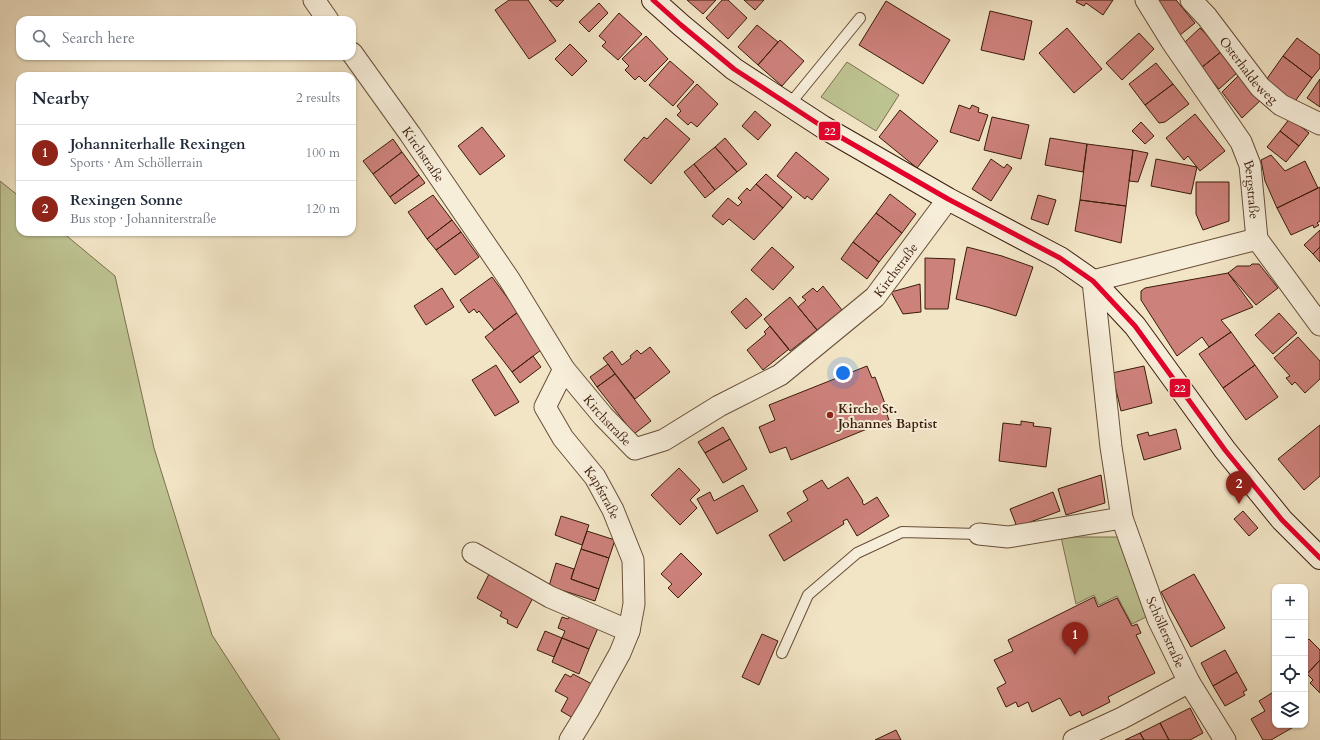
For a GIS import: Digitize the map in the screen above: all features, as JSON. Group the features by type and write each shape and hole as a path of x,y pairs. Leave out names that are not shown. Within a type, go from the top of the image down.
{"street":[{"path":"314,0 325,16"},
{"path":"653,0 734,69 823,127 948,199 1060,258 1093,281 1135,326 1225,450 1282,520 1320,558"},
{"name":"Bergstraße","path":"1146,0 1172,42 1241,142 1250,165 1257,238"},
{"name":"Osterhaldeweg","path":"1191,0 1207,17 1260,87 1281,105 1320,124"},
{"name":"Kirchstraße","path":"356,59 410,134 509,279 564,369 603,416 635,449 664,440 719,406 780,375 875,297 948,199"},
{"path":"1093,281 1257,238 1320,325"},
{"name":"Schöllerstraße","path":"1093,281 1111,448 1122,518 1158,619 1189,682 1225,740"},
{"name":"Kapfstraße","path":"564,369 545,407 563,438 595,477 613,510 633,560 634,604 628,631 620,652 589,709 570,740"},
{"path":"979,534 1008,537 1122,518"},
{"path":"473,553 550,597 628,631"},
{"path":"1074,740 1122,718 1189,682"}],"lane":[{"path":"789,105 860,18"},
{"path":"782,653 808,595 857,553 902,532 979,534"}],"green space":[{"path":"847,62 899,95 876,131 821,97"},
{"path":"0,181 16,194 16,236 67,236 115,276 154,448 212,635 280,740 0,740"},
{"path":"1061,537 1120,537 1148,616 1132,624 1117,596 1099,605 1094,595 1076,604"}],"building":[{"path":"509,0 528,0 556,41 529,59 495,10"},
{"path":"549,0 564,0 557,7"},
{"path":"687,0 716,0 703,14"},
{"path":"722,0 728,0 747,18 728,39 706,18"},
{"path":"744,0 764,0 755,10"},
{"path":"1077,0 1113,0 1103,15 1086,3 1084,6 1076,2"},
{"path":"1156,0 1176,0 1195,23 1180,35"},
{"path":"886,1 950,40 923,84 859,45"},
{"path":"599,3 608,13 589,32 579,22"},
{"path":"990,11 1032,21 1024,60 981,50"},
{"path":"619,13 642,34 618,60 602,46 606,42 599,36"},
{"path":"757,25 778,42 758,65 738,47"},
{"path":"1067,28 1102,69 1074,93 1039,53"},
{"path":"1200,28 1222,51 1201,68 1185,42"},
{"path":"1139,33 1154,49 1122,80 1106,63"},
{"path":"646,36 668,59 645,82 639,76 635,80 625,70 629,66 622,59"},
{"path":"1297,38 1320,55 1320,68 1312,78 1283,56"},
{"path":"780,40 804,61 782,86 758,65"},
{"path":"570,44 587,61 572,76 555,59"},
{"path":"1222,51 1238,72 1219,89 1201,68"},
{"path":"1283,56 1312,78 1293,104 1264,83"},
{"path":"670,61 694,82 673,106 649,85"},
{"path":"1156,63 1173,84 1145,105 1129,84"},
{"path":"1239,75 1263,98 1242,118 1222,92"},
{"path":"1320,79 1320,107 1307,98"},
{"path":"697,84 718,104 697,127 691,122 688,125 677,115 681,111 677,106"},
{"path":"1173,84 1189,104 1165,122 1159,123 1145,105"},
{"path":"959,105 970,109 972,105 979,108 978,112 988,115 979,141 950,132"},
{"path":"900,110 938,141 917,168 879,137"},
{"path":"755,111 771,125 758,140 742,126"},
{"path":"1195,114 1225,151 1200,171 1188,156 1184,160 1166,138"},
{"path":"992,117 1029,125 1021,159 984,150"},
{"path":"666,118 690,139 651,184 624,160 644,137 647,139"},
{"path":"1290,118 1309,133 1299,146 1280,131"},
{"path":"1141,122 1154,136 1145,144 1132,131"},
{"path":"482,127 505,156 480,175 458,146"},
{"path":"1280,131 1299,146 1286,162 1267,147"},
{"path":"725,138 747,164 737,172 715,147"},
{"path":"1050,138 1087,144 1083,172 1045,165"},
{"path":"393,139 402,152 373,174 363,161"},
{"path":"1087,144 1133,150 1126,206 1080,200"},
{"path":"715,147 737,172 715,190 694,164"},
{"path":"1133,150 1148,153 1138,182 1129,181"},
{"path":"402,152 419,175 390,197 373,174"},
{"path":"796,152 829,179 812,200 807,196 805,199 777,176"},
{"path":"1271,155 1285,171 1305,161 1318,188 1277,208 1265,181 1261,160"},
{"path":"991,159 1004,168 1007,164 1012,168 991,201 972,189"},
{"path":"1156,159 1197,167 1191,194 1151,186"},
{"path":"694,164 715,190 705,198 684,172"},
{"path":"766,174 792,197 783,208 756,184"},
{"path":"419,175 425,183 395,204 390,197"},
{"path":"1196,182 1229,182 1229,221 1203,230 1196,214"},
{"path":"756,184 783,208 754,240 729,219 723,225 712,216 728,198 738,206 742,202 738,198 747,188 750,191"},
{"path":"1320,187 1320,221 1317,223 1319,225 1314,228 1313,225 1291,235 1277,208"},
{"path":"890,194 916,214 902,233 876,213"},
{"path":"433,195 452,220 427,239 408,212"},
{"path":"1038,195 1056,200 1048,225 1031,219"},
{"path":"1080,200 1126,206 1121,243 1075,231"},
{"path":"876,213 902,233 879,262 853,242"},
{"path":"452,220 461,232 436,250 427,239"},
{"path":"1320,230 1320,247 1313,254 1304,245"},
{"path":"461,232 479,257 455,275 436,250"},
{"path":"853,242 879,262 867,279 841,259"},
{"path":"772,247 794,267 773,290 751,270"},
{"path":"967,247 1002,256 1033,267 1016,316 956,299"},
{"path":"1320,247 1320,262 1313,254"},
{"path":"925,258 955,259 948,309 925,309"},
{"path":"1252,264 1259,264 1278,288 1256,305 1228,273 1237,266 1250,266"},
{"path":"1228,273 1253,307 1221,320 1231,332 1209,347 1202,337 1177,356 1141,300 1141,291 1145,288"},
{"path":"492,277 518,312 494,330 479,311 477,313 474,309 469,313 460,300"},
{"path":"920,284 921,312 903,314 891,292"},
{"path":"823,286 842,310 817,330 798,307 806,300 802,297 813,288 817,292"},
{"path":"442,288 454,307 426,325 414,306"},
{"path":"790,297 817,330 790,351 764,319"},
{"path":"746,298 762,315 746,329 731,312"},
{"path":"518,312 545,347 512,372 485,337"},
{"path":"1279,313 1297,333 1273,354 1255,335"},
{"path":"770,326 789,349 763,370 747,350 766,334 764,332"},
{"path":"1231,332 1255,365 1223,388 1199,354"},
{"path":"1298,337 1320,361 1320,379 1305,393 1295,382 1292,385 1286,378 1290,376 1274,358"},
{"path":"650,347 670,372 635,399 603,358 612,351 622,365 631,358 630,356 637,350 641,354"},
{"path":"533,356 541,367 520,383 512,372"},
{"path":"608,364 615,374 597,387 590,377"},
{"path":"496,365 519,402 495,416 472,380"},
{"path":"1255,365 1278,397 1246,420 1223,388"},
{"name":"Kirche St. Johannes Baptist","path":"867,366 872,378 875,377 887,409 885,409 889,420 791,460 786,447 770,453 759,427 775,420 769,405"},
{"path":"1144,366 1152,403 1121,411 1112,373"},
{"path":"615,374 651,421 634,434 597,387"},
{"path":"1021,421 1034,423 1033,426 1051,428 1046,467 999,461 1003,423 1021,425"},
{"path":"1320,425 1320,476 1304,490 1278,459"},
{"path":"723,427 730,439 705,453 698,442"},
{"path":"1176,429 1181,449 1144,460 1137,435 1148,432 1149,436"},
{"path":"730,439 747,469 723,483 705,453"},
{"path":"679,468 700,490 690,500 697,508 680,525 651,495"},
{"path":"1101,475 1105,503 1066,515 1058,489"},
{"path":"848,477 864,505 877,497 889,516 857,536 847,519 843,521 844,524 784,561 769,535 792,521 787,513 808,500 803,491 822,480 828,489"},
{"path":"743,485 758,511 717,534 697,499 710,492 714,501"},
{"path":"1053,492 1060,511 1017,527 1010,509"},
{"path":"1243,511 1258,528 1249,536 1234,519"},
{"path":"561,516 589,525 582,545 555,535"},
{"path":"587,531 615,540 609,558 581,549"},
{"path":"581,549 609,558 599,589 571,579"},
{"path":"681,553 702,574 678,598 668,588 672,584 661,574"},
{"path":"556,563 574,569 571,579 599,589 595,601 549,586"},
{"path":"491,570 535,594 517,628 507,623 508,620 500,616 502,612 477,598"},
{"path":"1194,574 1225,628 1191,647 1161,592"},
{"path":"1094,597 1098,607 1117,598 1132,626 1137,624 1141,633 1136,635 1155,673 1108,697 1110,702 1082,716 1080,711 1070,716 1060,698 1032,712 1028,702 1018,707 1016,702 1006,707 997,688 1006,683 994,660 1013,651 1008,640"},
{"path":"573,609 601,621 589,649 562,638 565,631 558,628 562,617 568,619"},
{"path":"545,631 562,638 554,657 537,650"},
{"path":"762,634 778,641 759,685 742,677"},
{"path":"562,638 589,649 579,674 552,662"},
{"path":"1309,639 1320,650 1320,660 1308,673 1308,656"},
{"path":"1225,650 1237,672 1213,686 1201,663"},
{"path":"1320,660 1320,693 1310,683 1313,680 1308,673"},
{"path":"1237,672 1247,690 1243,692 1245,695 1225,706 1213,686"},
{"path":"565,674 571,677 573,674 592,684 573,718 561,711 568,698 555,691"},
{"path":"1272,693 1272,728 1292,728 1271,740 1263,740 1251,719 1265,711 1259,701"},
{"path":"1190,708 1203,733 1190,740 1169,740 1160,723"},
{"path":"1160,723 1169,740 1144,740 1140,733"},
{"path":"896,730 901,740 875,740"},
{"path":"1140,733 1144,740 1125,740"}],"transit line":[{"name":"22","path":"653,0 734,69 823,127 948,199 1060,258 1093,281 1135,326 1225,450 1282,520 1320,558"}],"place":[{"name":"Kirche St. Johannes Baptist","path":"830,415"},
{"name":"Rexingen Sonne","path":"1239,504"},
{"name":"Johanniterhalle Rexingen","path":"1075,655"}]}
